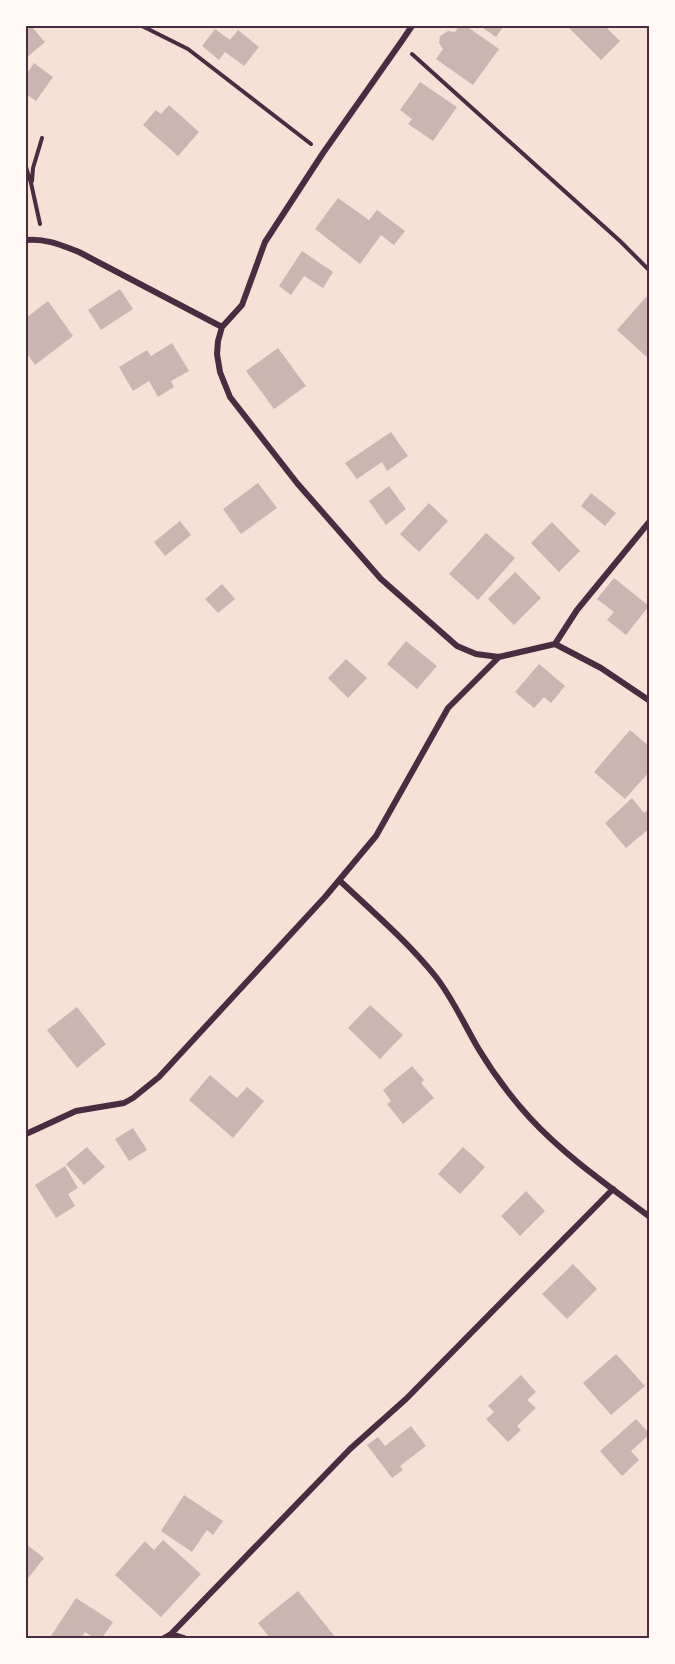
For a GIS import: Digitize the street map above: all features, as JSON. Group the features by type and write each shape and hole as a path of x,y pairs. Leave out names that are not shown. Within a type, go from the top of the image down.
{"street":[{"path":"411,26 265,242 242,305 222,327 217,354 221,377 230,397 297,483 381,579 457,646 476,654 499,657 555,644 601,668 650,701"},
{"path":"26,240 42,240 60,244 79,252 222,327"},
{"path":"555,644 577,610 650,521"},
{"path":"26,1134 76,1111 115,1105 133,1098 159,1077 339,880 376,836 448,708 499,657"},
{"path":"339,880 411,949 436,978 501,1083 531,1119 561,1148 650,1217"},
{"path":"164,1638 171,1634 342,1458 406,1399 613,1189"},
{"path":"171,1634 184,1638"}],"path":[{"path":"142,26 188,49 324,153"},
{"path":"401,43 620,241 650,271"},
{"path":"31,183 42,138"},
{"path":"26,167 42,240"}],"building":[{"path":"31,26 45,42 26,58 26,27"},
{"path":"459,26 466,26 499,49 473,85 436,59 443,49 439,43 440,36 448,31 455,32"},
{"path":"480,26 504,26 496,37"},
{"path":"567,26 605,26 620,41 601,60"},
{"path":"215,29 230,40 238,30 259,47 244,66 225,52 219,60 202,46"},
{"path":"34,63 53,77 36,101 26,94 26,75"},
{"path":"420,82 457,107 433,141 408,124 412,119 400,110"},
{"path":"169,105 199,132 178,156 143,125 156,110 161,114"},
{"path":"338,198 369,220 377,210 405,231 394,245 381,235 360,264 315,229"},
{"path":"302,251 333,272 323,288 304,276 291,295 279,286"},
{"path":"120,289 133,309 101,330 88,310"},
{"path":"646,297 650,300 650,360 617,330"},
{"path":"48,301 73,336 35,365 26,352 26,318"},
{"path":"172,343 189,371 171,381 174,387 158,397 149,381 133,391 119,367 147,350 151,356"},
{"path":"278,348 306,386 274,409 246,371"},
{"path":"391,432 408,456 387,471 382,462 357,479 345,463"},
{"path":"258,483 277,508 241,534 223,509"},
{"path":"389,486 406,509 386,525 369,501"},
{"path":"591,493 616,513 605,526 581,506"},
{"path":"429,503 448,521 419,552 400,534"},
{"path":"180,521 191,535 165,556 154,542"},
{"path":"552,522 580,551 559,572 531,543"},
{"path":"486,533 515,558 478,600 449,574"},
{"path":"515,572 541,598 514,625 488,599"},
{"path":"614,578 649,606 626,635 607,620 614,612 597,599"},
{"path":"222,584 235,599 218,613 205,599"},
{"path":"406,641 437,666 417,689 387,664"},
{"path":"346,659 367,678 348,698 328,678"},
{"path":"539,664 565,686 551,703 544,697 534,708 515,692"},
{"path":"630,730 650,747 650,771 625,799 594,772"},
{"path":"632,798 644,813 650,808 650,828 626,848 605,823"},
{"path":"370,1005 403,1035 380,1059 348,1028"},
{"path":"77,1007 106,1044 77,1068 47,1030"},
{"path":"412,1066 424,1080 421,1083 434,1098 403,1124 387,1104 391,1101 383,1090"},
{"path":"210,1075 237,1098 247,1087 264,1101 233,1138 189,1100"},
{"path":"133,1128 147,1150 129,1161 115,1139"},
{"path":"87,1147 105,1167 84,1185 66,1164"},
{"path":"463,1147 485,1167 460,1194 438,1174"},
{"path":"65,1166 78,1188 68,1194 75,1206 56,1218 35,1185"},
{"path":"526,1191 545,1211 520,1236 501,1216"},
{"path":"573,1264 597,1289 567,1319 542,1294"},
{"path":"616,1354 645,1386 611,1415 583,1383"},
{"path":"521,1375 536,1392 527,1400 536,1408 517,1426 521,1430 508,1442 486,1419 494,1412 488,1406"},
{"path":"636,1419 650,1434 631,1451 639,1460 622,1476 600,1451"},
{"path":"411,1426 426,1446 400,1466 403,1470 392,1478 367,1445 378,1437 385,1446"},
{"path":"184,1495 223,1521 213,1535 207,1530 192,1552 161,1531"},
{"path":"163,1540 201,1574 161,1617 115,1575 145,1541 154,1550"},
{"path":"26,1544 44,1558 26,1581"},
{"path":"298,1591 336,1638 270,1638 258,1623"},
{"path":"76,1598 113,1622 102,1638 94,1638 85,1632 81,1638 51,1636"}]}
